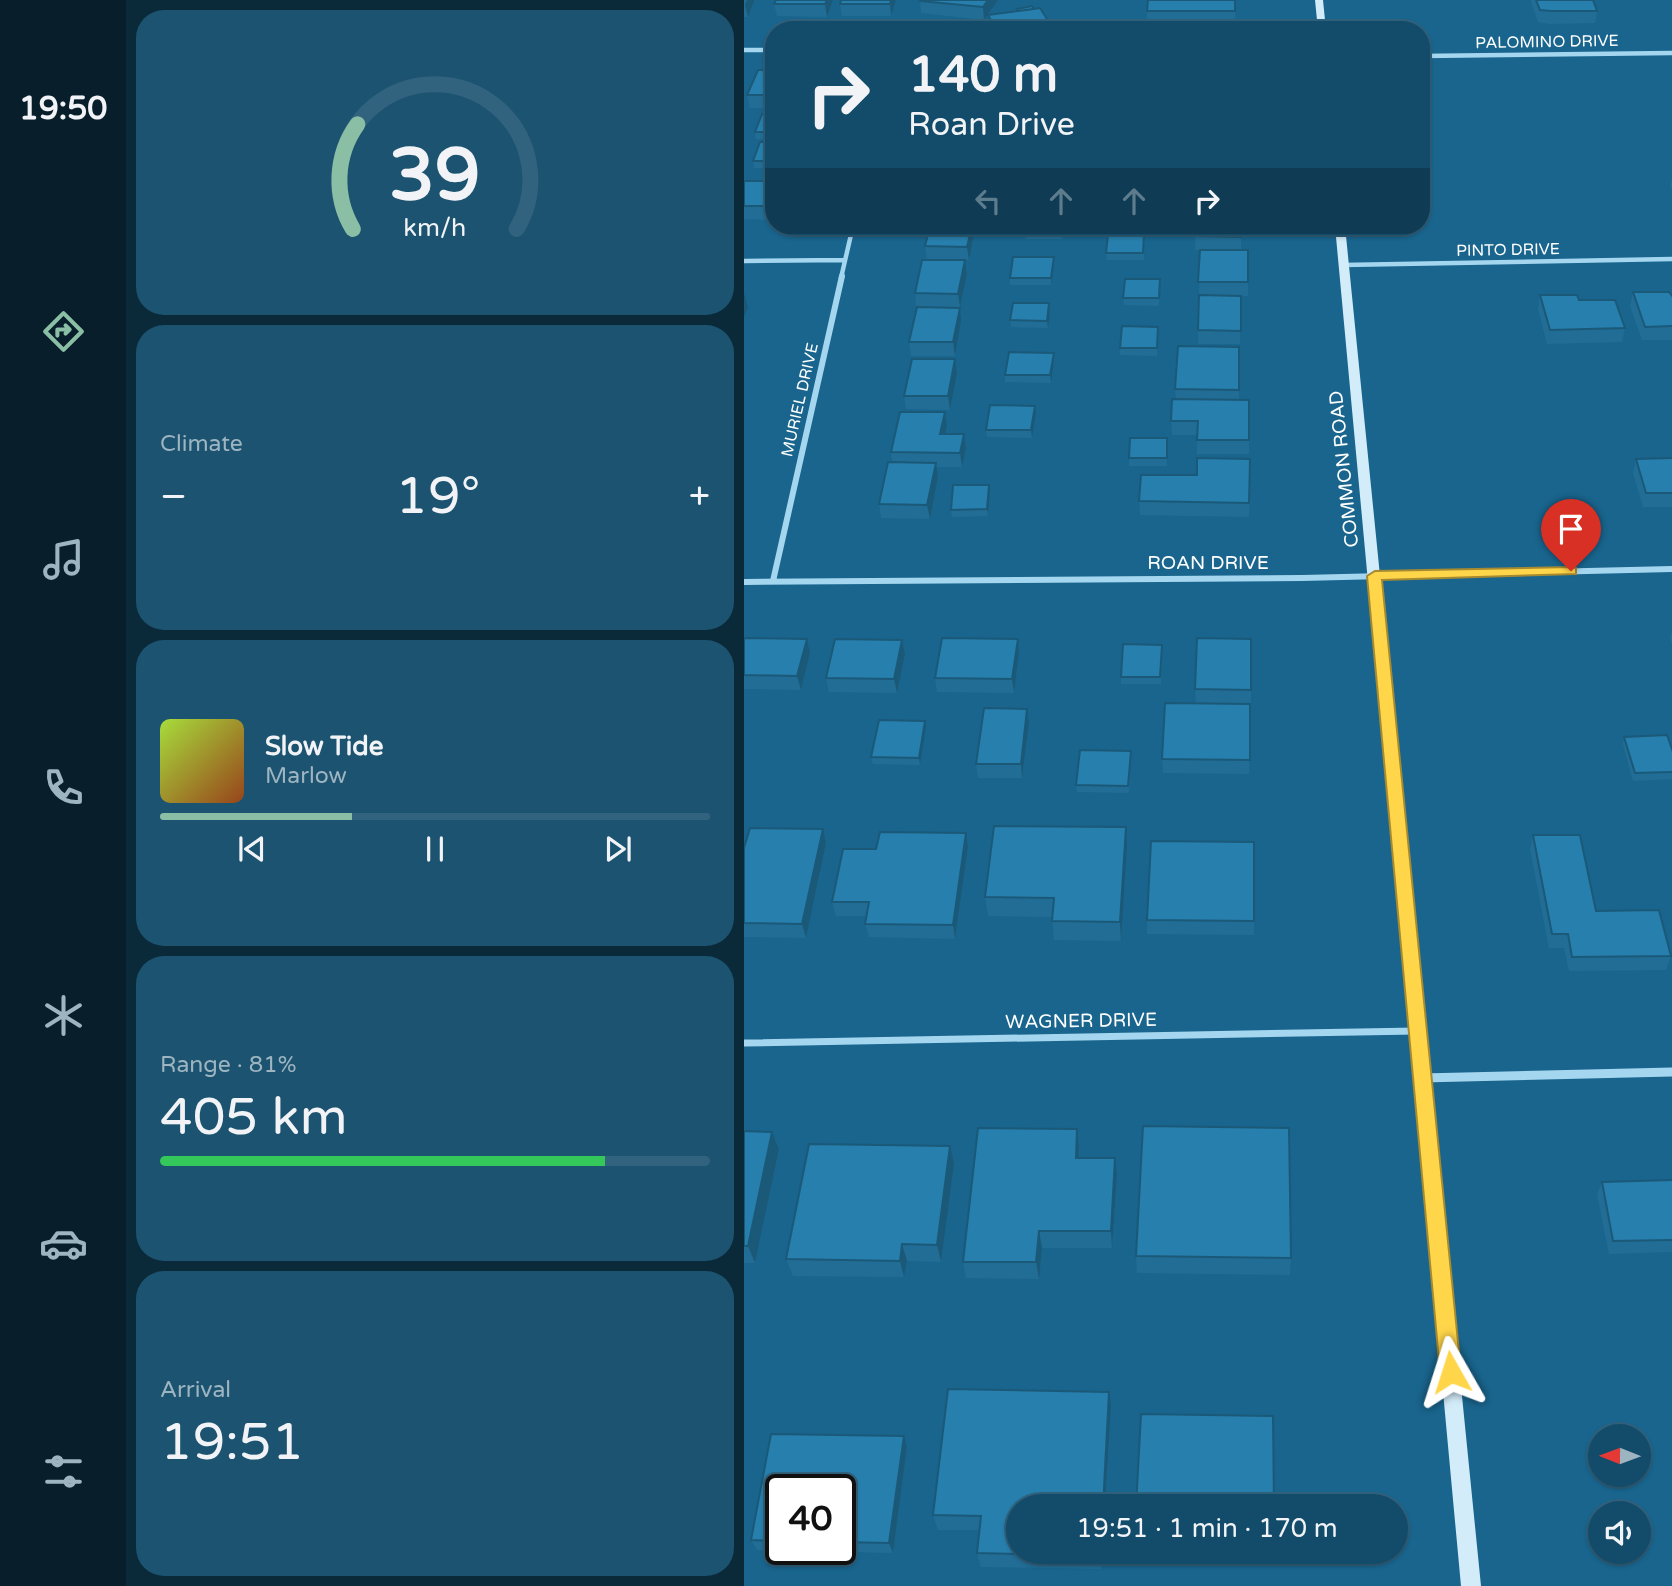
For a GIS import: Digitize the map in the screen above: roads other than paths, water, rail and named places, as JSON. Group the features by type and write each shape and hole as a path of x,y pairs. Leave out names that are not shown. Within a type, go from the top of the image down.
{"street":[{"path":"1319,0 1321,21"},
{"path":"744,50 765,50"},
{"name":"PALOMINO DRIVE","path":"1430,56 1672,53"},
{"name":"MURIEL DRIVE","path":"773,581 851,235"},
{"name":"COMMON ROAD","path":"1341,235 1471,1586"},
{"name":"PINTO DRIVE","path":"1343,265 1672,259"},
{"path":"744,261 845,260"},
{"name":"ROAN DRIVE","path":"744,582 1375,576 1672,569"},
{"name":"WAGNER DRIVE","path":"744,1043 1418,1031"},
{"path":"1422,1078 1672,1072"}]}
